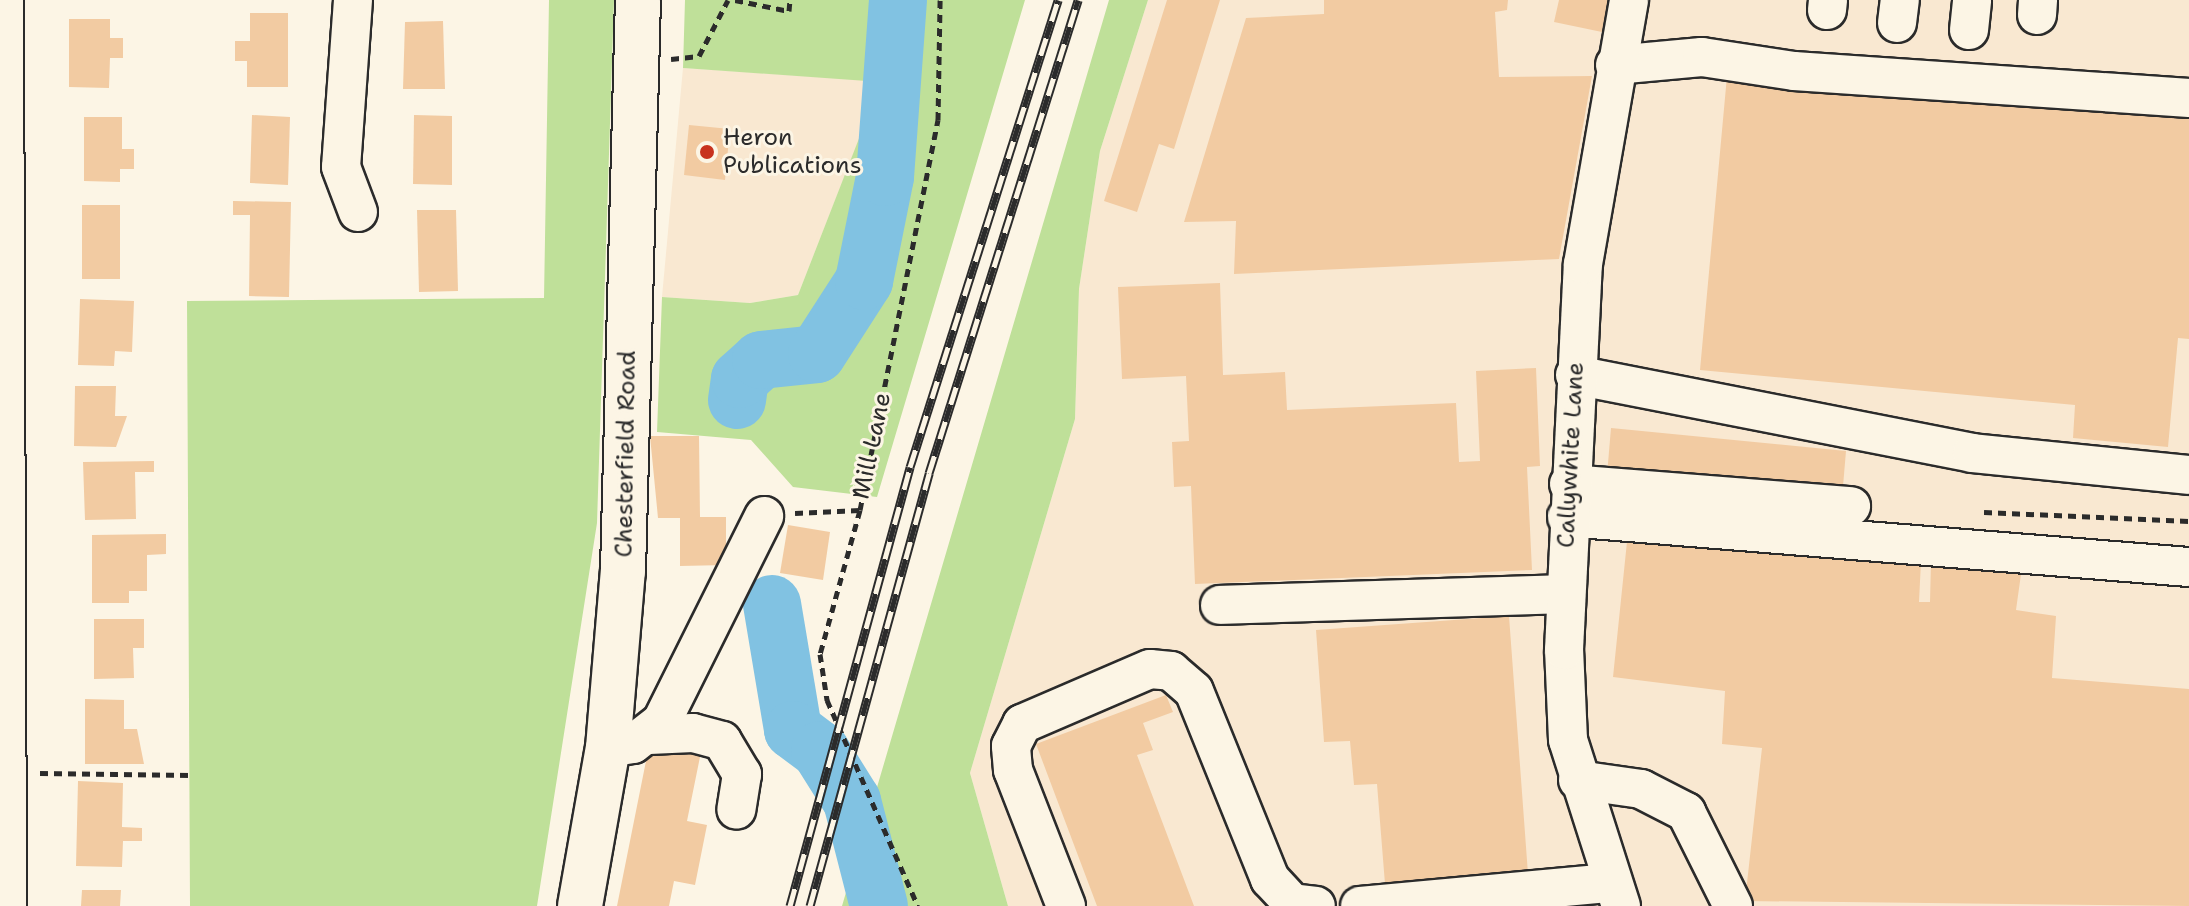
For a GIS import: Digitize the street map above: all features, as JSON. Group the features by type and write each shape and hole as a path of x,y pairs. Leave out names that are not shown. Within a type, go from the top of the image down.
{"main road":[{"name":"Chesterfield Road","path":"580,906 608,748 623,571 638,0"}],"street":[{"path":"4,0 0,327 7,906"},
{"path":"353,0 341,167 358,212"},
{"name":"Callywhite Lane","path":"1616,895 1568,740 1564,594 1583,264 1615,65 1629,0"},
{"path":"1615,65 1702,57 1794,71 2189,98"},
{"path":"1575,375 1972,453 2189,475"},
{"path":"1568,501 1851,506"},
{"path":"1568,501 2189,567"},
{"path":"649,735 730,594 764,516"},
{"path":"1220,605 1564,594"},
{"path":"1066,906 1013,770 1011,746 1022,724 1150,669 1171,671 1194,691 1270,879 1292,903 1316,906"},
{"path":"608,748 649,735 693,733 722,741 742,774 736,810"},
{"path":"1578,780 1641,789 1686,812 1733,906"},
{"path":"1360,906 1616,895"}],"path":[{"path":"636,63 699,56 728,0"},
{"path":"735,0 789,11 790,0"},
{"name":"Mill Lane","path":"764,516 860,510 938,120 940,0"},
{"path":"860,510 820,654 827,700 918,906"},
{"path":"1974,512 2189,521"},
{"path":"6,772 191,775"}],"shaded area":[{"path":"1148,0 2189,0 2189,906 1008,906 970,773 1075,419 1079,289 1100,151"},
{"path":"683,68 882,81 798,295 750,303 662,297"}],"green space":[{"path":"549,0 614,0 597,523 537,906 190,906 187,301 544,298"},
{"path":"685,0 1025,0 877,497 793,487 751,440 657,432 662,297 750,303 798,295 881,82 683,68"},
{"path":"1109,0 1148,0 1100,151 1079,289 1075,419 970,773 1008,906 842,906"}],"building":[{"path":"1167,0 1220,0 1174,149 1159,144 1137,212 1104,201"},
{"path":"1324,0 1508,0 1507,10 1495,12 1499,77 1592,76 1559,259 1234,274 1236,221 1184,222 1246,18 1324,14"},
{"path":"1559,0 1608,0 1602,32 1554,22"},
{"path":"250,13 288,13 288,87 247,87 247,61 235,61 235,41 250,41"},
{"path":"69,19 110,19 110,38 123,38 123,58 110,58 109,88 69,87"},
{"path":"443,21 445,89 403,89 405,22"},
{"path":"1727,76 2189,119 2189,339 2178,338 2168,447 2073,438 2075,405 1700,370"},
{"path":"252,115 290,117 288,185 250,183"},
{"path":"414,115 452,116 452,185 413,184"},
{"path":"84,117 122,117 122,149 134,149 134,169 120,169 120,182 84,181"},
{"name":"Heron Publications","path":"689,125 730,129 725,180 684,175"},
{"path":"233,201 291,202 289,297 249,296 250,215 233,215"},
{"path":"82,205 120,205 120,279 82,279"},
{"path":"417,210 456,210 458,291 419,292"},
{"path":"1220,283 1223,375 1285,372 1287,410 1456,403 1459,462 1480,461 1476,371 1536,368 1540,466 1527,467 1532,570 1195,584 1191,486 1174,487 1172,442 1189,441 1186,376 1122,379 1118,287"},
{"path":"80,299 134,301 132,352 115,351 114,366 78,365"},
{"path":"75,386 116,386 115,416 127,416 116,447 74,446"},
{"path":"1611,428 1846,451 1842,498 1607,475"},
{"path":"650,436 699,436 700,517 726,517 726,565 680,566 680,518 658,518"},
{"path":"154,461 154,472 135,472 136,519 85,520 83,462"},
{"path":"788,525 830,532 823,580 780,573"},
{"path":"1628,532 1921,561 1919,602 1930,602 1931,561 2022,567 2016,610 2056,616 2052,678 2189,689 2189,906 1745,901 1762,748 1722,744 1725,691 1613,677"},
{"path":"166,534 166,554 147,555 147,591 129,591 129,603 92,603 92,535"},
{"path":"1509,616 1528,874 1385,884 1377,784 1354,785 1350,741 1324,742 1316,630"},
{"path":"94,619 144,619 144,648 133,648 134,678 94,679"},
{"path":"1166,695 1173,712 1143,723 1153,750 1137,755 1194,906 1097,906 1036,744"},
{"path":"85,699 124,700 124,729 137,729 144,764 85,764"},
{"path":"650,741 701,752 687,821 707,825 695,885 674,881 669,906 617,906"},
{"path":"78,781 123,783 122,827 142,828 142,841 123,841 122,867 76,866"},
{"path":"82,890 121,890 120,906 81,906"}],"waterway":[{"path":"737,400 740,379 761,360 817,354 864,281 885,177 898,0"},
{"path":"772,604 793,730 820,750 852,801 879,906"}],"railway":[{"path":"790,906 910,467 1058,0"},
{"path":"810,906 929,473 1078,0"}],"place":[{"name":"Heron Publications","path":"707,152"}]}
